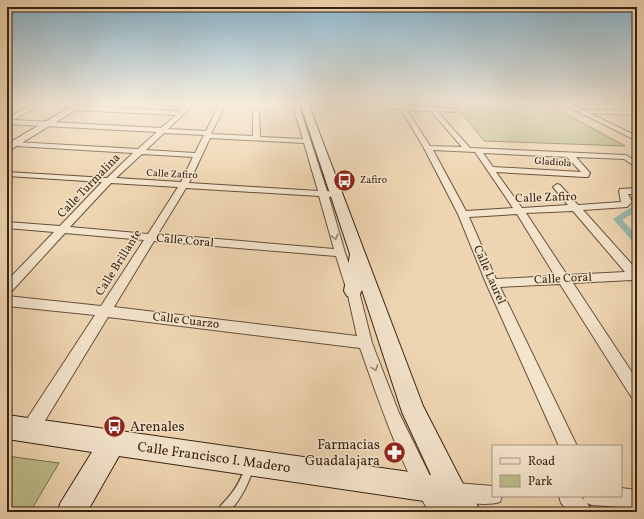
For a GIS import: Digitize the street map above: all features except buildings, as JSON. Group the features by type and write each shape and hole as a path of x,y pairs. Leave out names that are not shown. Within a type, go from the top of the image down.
{"main road":[{"path":"11,146 43,127"},
{"path":"311,127 348,253 453,505"},
{"path":"348,253 353,291"},
{"name":"Calle Francisco I. Madero","path":"18,429 426,489 453,505"},
{"path":"71,512 112,443"}],"street":[{"path":"101,127 307,142"},
{"name":"Calle Turmalina","path":"7,289 108,181 166,127"},
{"name":"Calle Brillante","path":"18,429 104,311 183,186 210,127"},
{"path":"257,127 257,138"},
{"path":"303,127 316,168 330,194"},
{"name":"Calle Laurel","path":"414,127 428,148 463,214 492,283 568,445"},
{"path":"450,127 491,169 637,393"},
{"path":"614,127 637,138"},
{"path":"11,146 140,151 198,155"},
{"path":"428,148 626,157 637,166"},
{"name":"Gladiola","path":"491,169 585,175 586,173 569,154"},
{"name":"Calle Zafiro","path":"7,174 330,194"},
{"path":"557,187 636,277"},
{"name":"Calle Zafiro","path":"463,214 519,210 577,209 624,205 627,202 623,191 637,191"},
{"name":"Calle Coral","path":"7,225 150,238 348,253"},
{"name":"Calle Coral","path":"492,283 636,277"},
{"path":"353,291 365,343 393,417 426,489"},
{"name":"Calle Cuarzo","path":"7,301 104,311 365,343"},
{"path":"393,417 414,412"},
{"name":"Calle Francisco I. Madero","path":"453,505 492,495"},
{"path":"569,497 582,512"},
{"path":"607,497 637,499"}],"lane":[{"path":"222,512 231,504 244,483 251,464"}],"green space":[{"path":"473,127 590,127 625,146 484,141"},
{"path":"7,456 59,463 30,512 7,512"}],"waterway":[{"path":"637,195 635,196 637,207 617,219 637,241"}],"place":[{"name":"Zafiro","path":"344,180"},
{"name":"Arenales","path":"114,427"},
{"name":"Farmacias Guadalajara","path":"395,453"}]}
